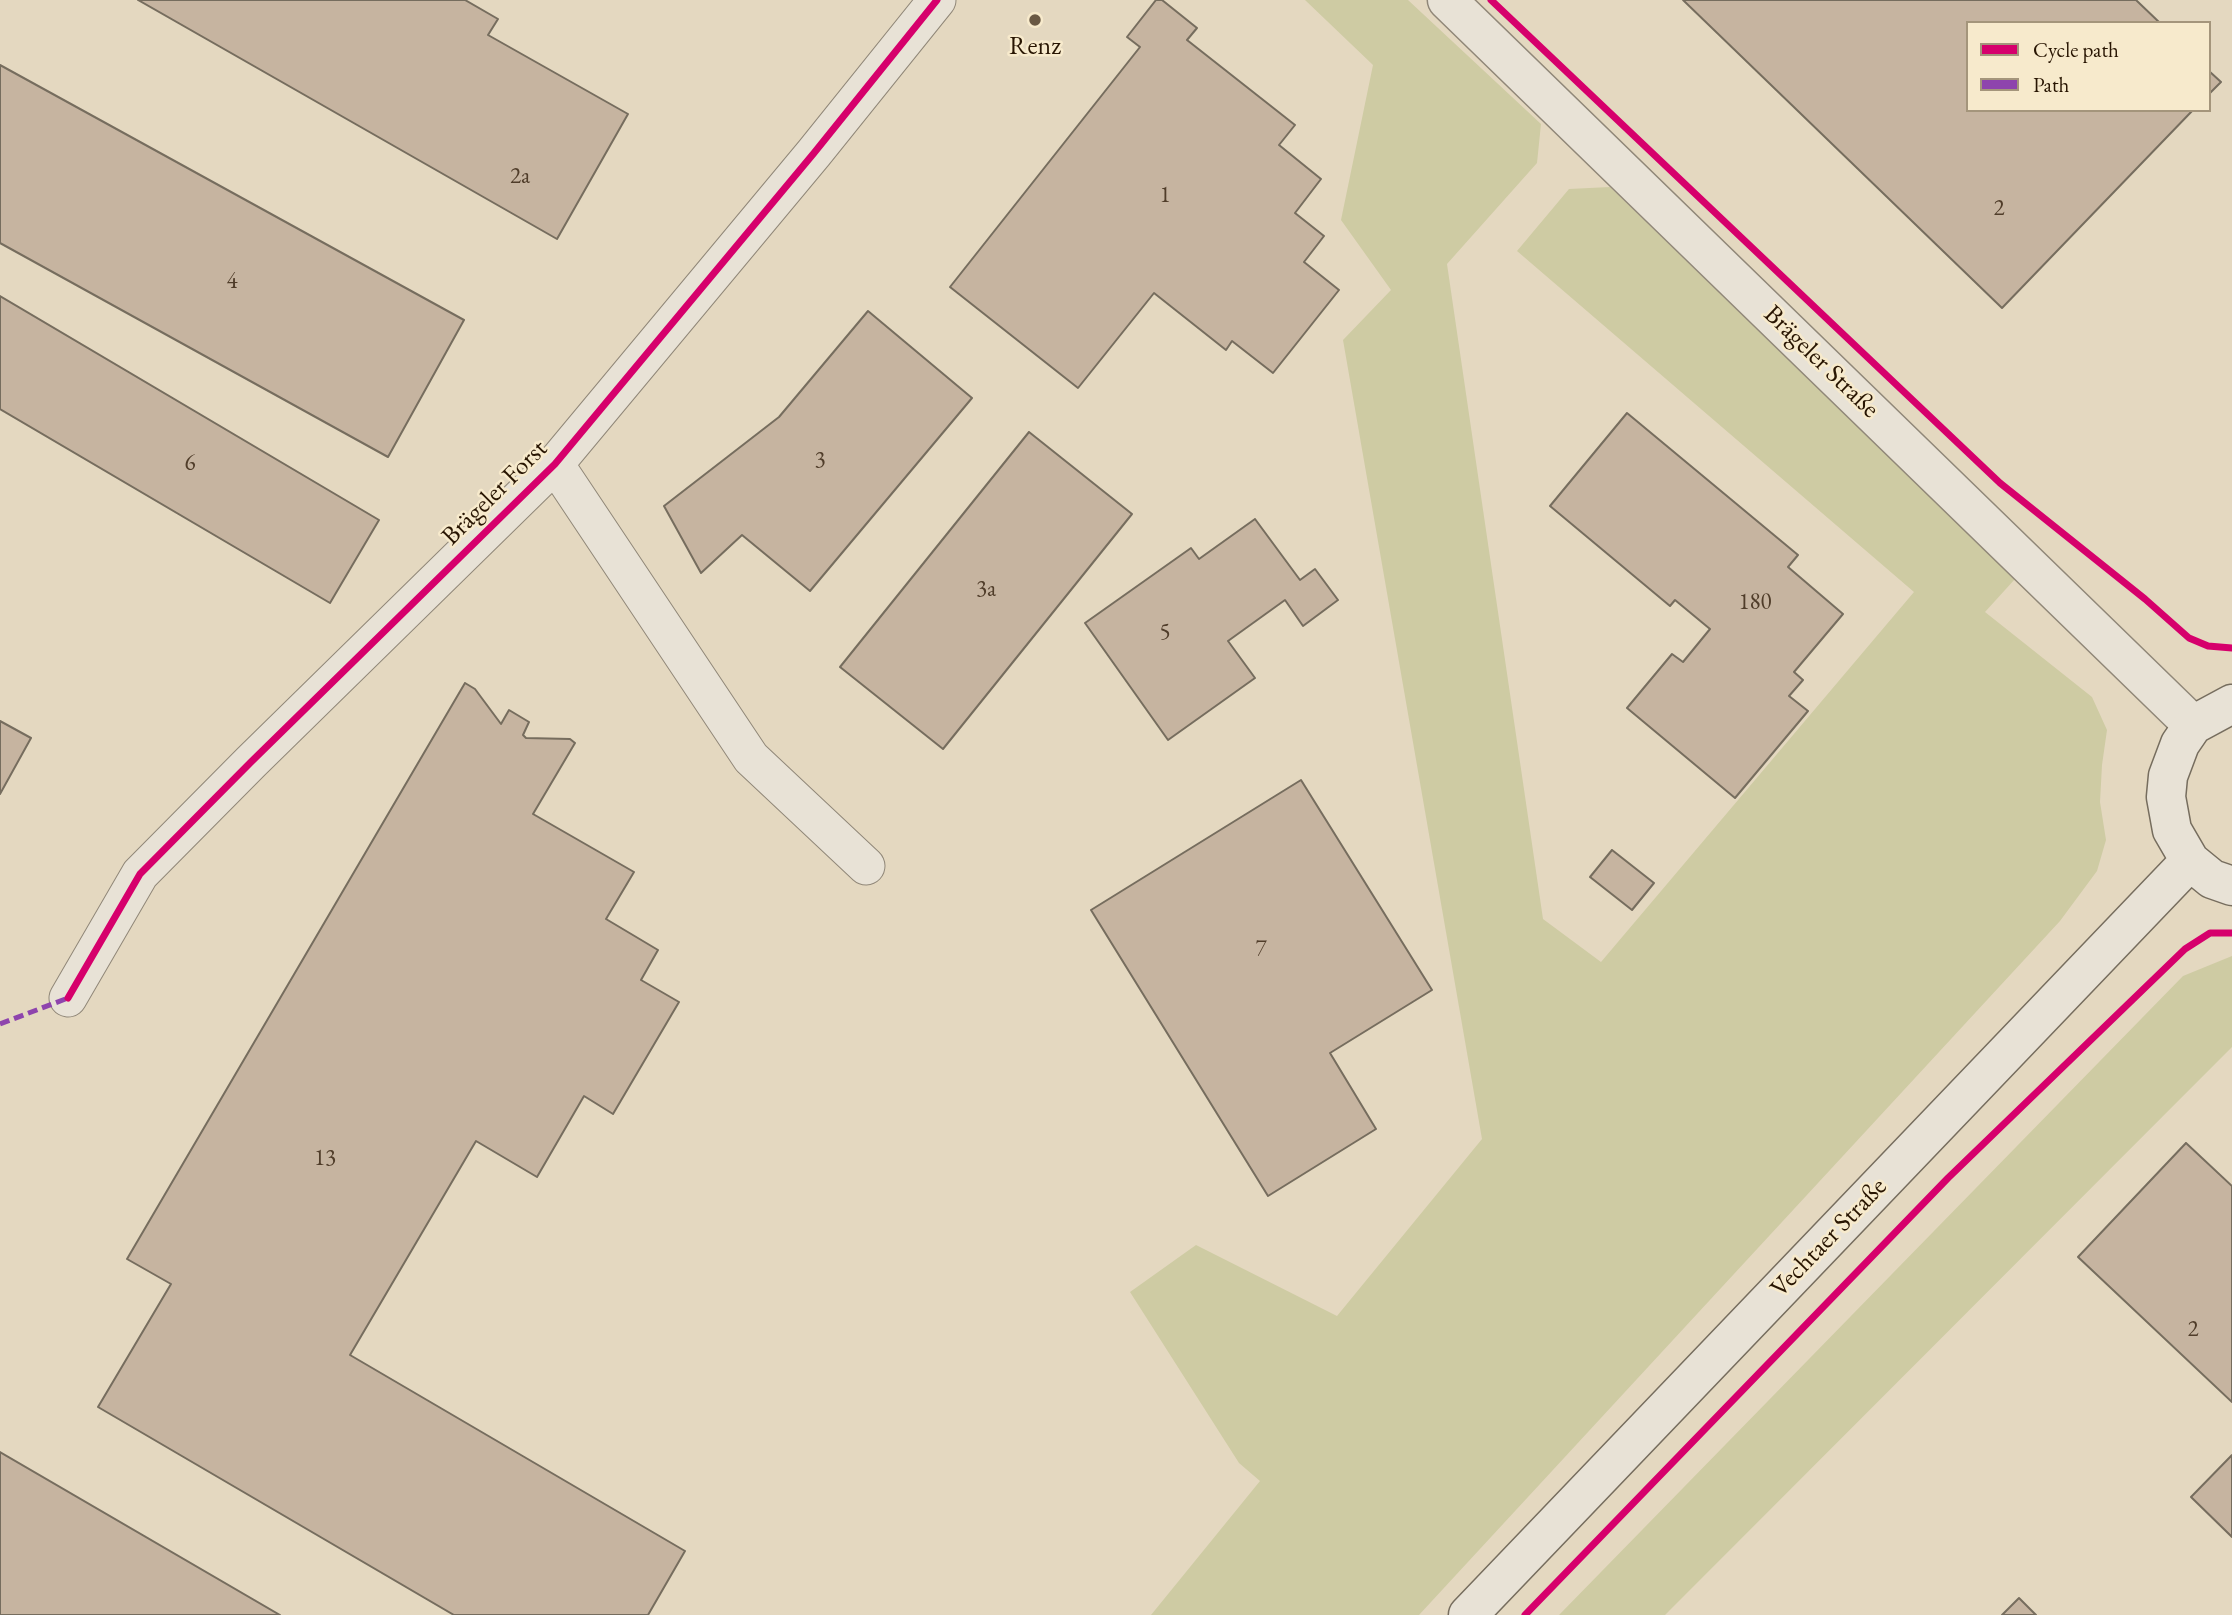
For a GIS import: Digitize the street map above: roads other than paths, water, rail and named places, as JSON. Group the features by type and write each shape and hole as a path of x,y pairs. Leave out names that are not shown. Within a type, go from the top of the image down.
{"main road":[{"name":"Brägeler Straße","path":"1447,0 2193,725"},
{"path":"2232,704 2193,725 2168,776 2166,797 2172,830 2190,861 2212,879 2232,886"},
{"name":"Vechtaer Straße","path":"1468,1615 2190,861"}],"street":[{"name":"Brägeler Forst","path":"68,998 140,874 555,464 814,153 937,0"},
{"name":"Brägeler Forst","path":"555,464 751,758 866,866"}],"place":[{"name":"Renz","path":"1035,20"}]}
